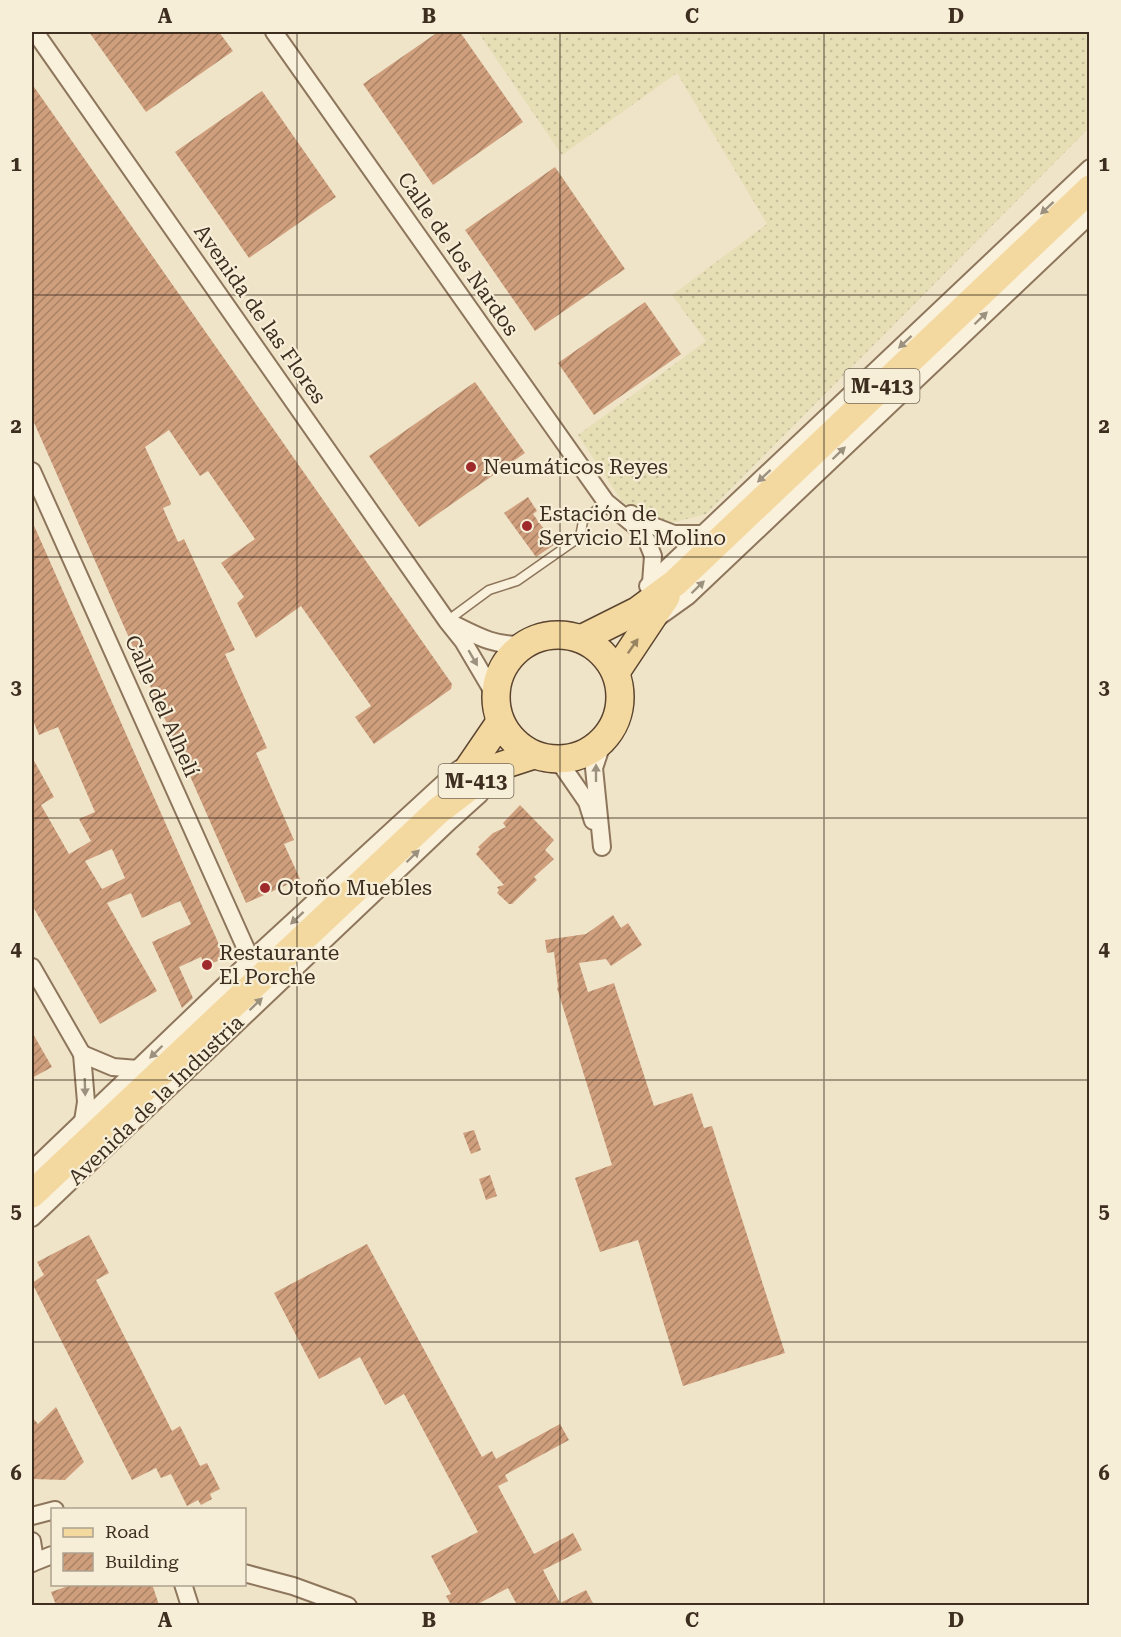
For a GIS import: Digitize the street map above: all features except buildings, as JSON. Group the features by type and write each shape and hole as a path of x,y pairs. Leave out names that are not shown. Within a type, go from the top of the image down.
{"main road":[{"name":"M-413","path":"603,741 583,755 537,759 514,742 498,710 499,674 513,653 533,639 557,634 593,633 637,611 663,583 1089,189"},
{"name":"M-413","path":"593,633 602,652 616,672 632,646 651,622 663,583"},
{"path":"603,741 616,720 621,696 616,672"},
{"name":"Avenida de la Industria","path":"438,811 480,751 498,710"},
{"name":"Avenida de la Industria","path":"32,1194 438,811 500,766 537,759"}],"street":[{"name":"Avenida de las Flores","path":"35,32 447,621 463,640 498,710"},
{"name":"Calle de los Nardos","path":"274,32 606,502 639,529 647,541 663,583"},
{"path":"663,583 703,534 1089,168"},
{"path":"651,622 688,596 1089,215"},
{"name":"Calle del Alhelí","path":"32,471 251,960"},
{"name":"Calle de los Nardos","path":"606,502 648,524 674,534 703,534"},
{"name":"Avenida de las Flores","path":"447,621 488,641 505,646 524,645"},
{"path":"537,759 587,802 602,847 594,768 603,741"},
{"name":"Avenida de la Industria","path":"32,1170 251,960 480,751"},
{"name":"Avenida de la Industria","path":"32,1218 450,820 537,759"},
{"path":"32,967 82,1054 86,1102 83,1121"},
{"path":"82,1054 113,1067 138,1069"},
{"path":"32,1516 51,1510"},
{"path":"32,1540 34,1554 32,1563"},
{"path":"32,1563 51,1555"},
{"path":"246,1574 293,1586 348,1605"},
{"path":"184,1586 190,1605"}],"lane":[{"path":"447,621 489,590 518,581 580,537 583,521 606,502"}],"shaded area":[{"path":"478,32 1089,32 1089,128 706,514 675,522 640,519 621,500 578,435 706,341 672,295 767,224 677,73 562,155"}],"place":[{"name":"Neumáticos Reyes","path":"471,467"},
{"name":"Estación de Servicio El Molino","path":"527,526"},
{"name":"Otoño Muebles","path":"265,888"},
{"name":"Restaurante El Porche","path":"207,965"}]}
